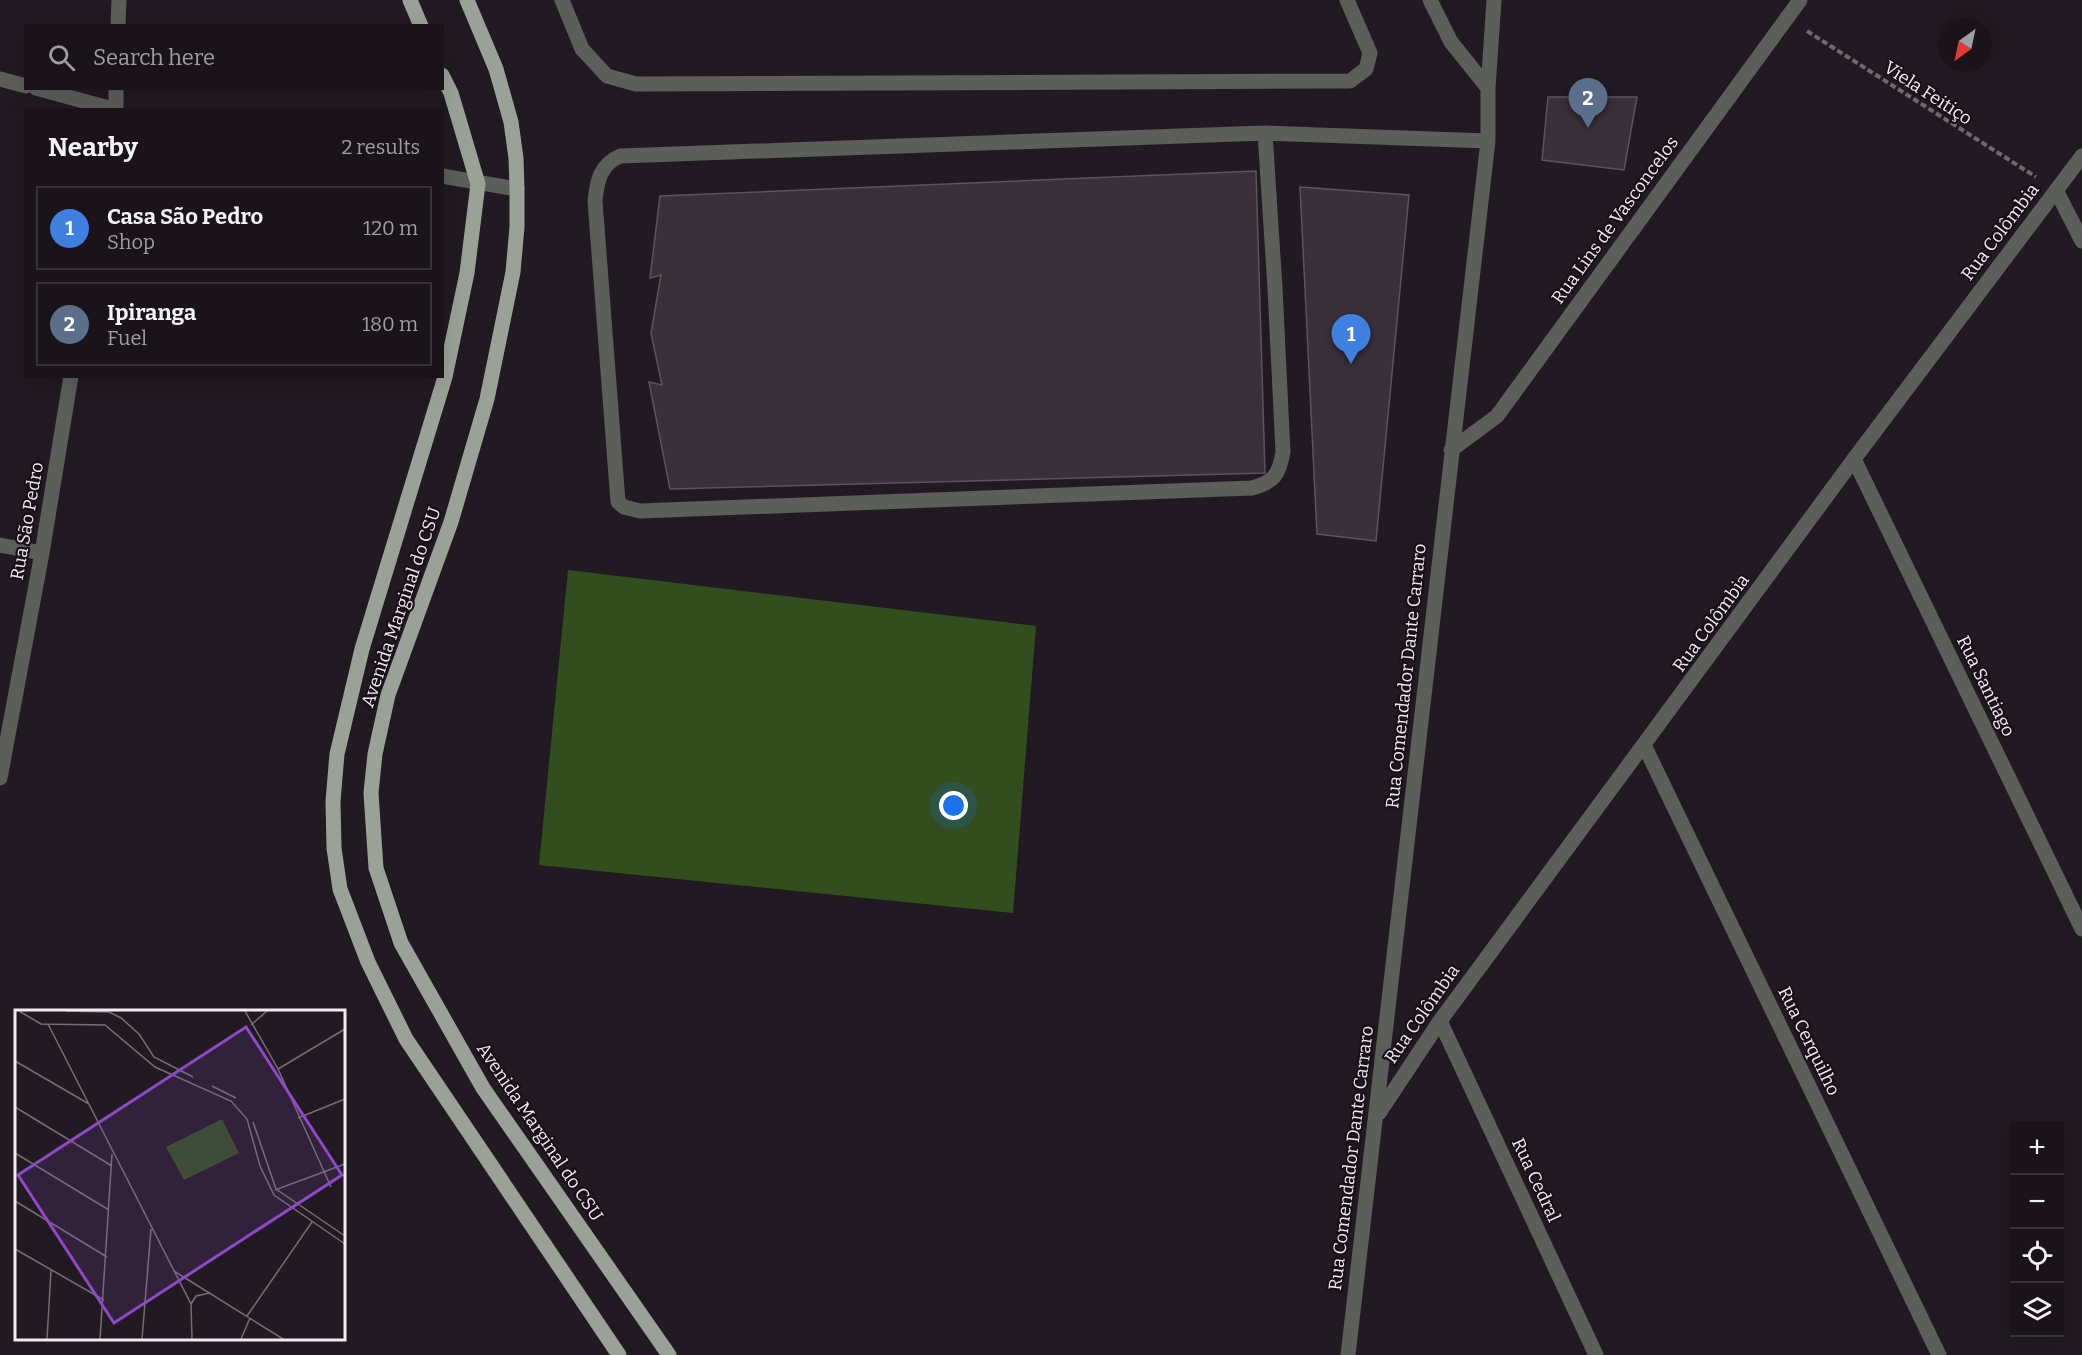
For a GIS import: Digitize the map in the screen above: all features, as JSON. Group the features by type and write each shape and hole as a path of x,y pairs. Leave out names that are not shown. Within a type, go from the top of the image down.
{"main road":[{"path":"410,0 420,24"},
{"name":"Avenida Marginal do CSU","path":"467,0 496,69 511,123 516,158 517,189 517,227 513,272 487,399 451,522 388,695 375,754 371,793 376,868 401,943 483,1089 669,1355"},
{"path":"444,79 451,93 478,183"},
{"name":"Avenida Marginal do CSU","path":"478,183 467,273 445,377 362,649 337,754 333,801 334,848 340,890 368,962 406,1039 619,1355"}],"street":[{"path":"118,24 119,0"},
{"path":"562,0 582,49 607,76 636,84 660,84 1350,81 1366,69 1370,53 1347,0"},
{"path":"1430,0 1451,42 1488,88"},
{"name":"Rua Comendador Dante Carraro","path":"1348,1355 1488,141 1488,88 1494,0"},
{"name":"Rua Lins de Vasconcelos","path":"1451,450 1497,416 1800,0"},
{"path":"0,79 24,85"},
{"path":"43,90 109,108"},
{"path":"116,90 116,108"},
{"path":"1265,133 1283,452 1280,468 1272,480 1252,488 640,511 632,511 618,501 595,201 596,186 601,172 610,160 620,156 1265,133 1488,141"},
{"name":"Rua Colômbia","path":"1376,1116 1440,1021 1854,459 2082,156"},
{"path":"444,176 517,189"},
{"path":"2056,190 2082,241"},
{"name":"Rua São Pedro","path":"0,778 72,378"},
{"name":"Rua Santiago","path":"1854,459 2082,929"},
{"path":"0,545 42,553"},
{"name":"Rua Cerquilho","path":"1644,745 1939,1355"},
{"name":"Rua Cedral","path":"1440,1021 1596,1355"}],"path":[{"name":"Viela Feitiço","path":"1786,17 2056,190"}],"green space":[{"path":"568,570 1036,626 1013,913 539,865"}],"building":[{"path":"1548,97 1637,97 1624,170 1542,160"},
{"path":"1256,171 1265,473 670,489 649,382 662,385 651,333 661,275 650,278 660,196"},
{"path":"1300,187 1409,195 1376,541 1317,534"}],"place":[{"name":"Ipiranga","path":"1588,128"},
{"name":"Casa São Pedro","path":"1351,364"}]}
